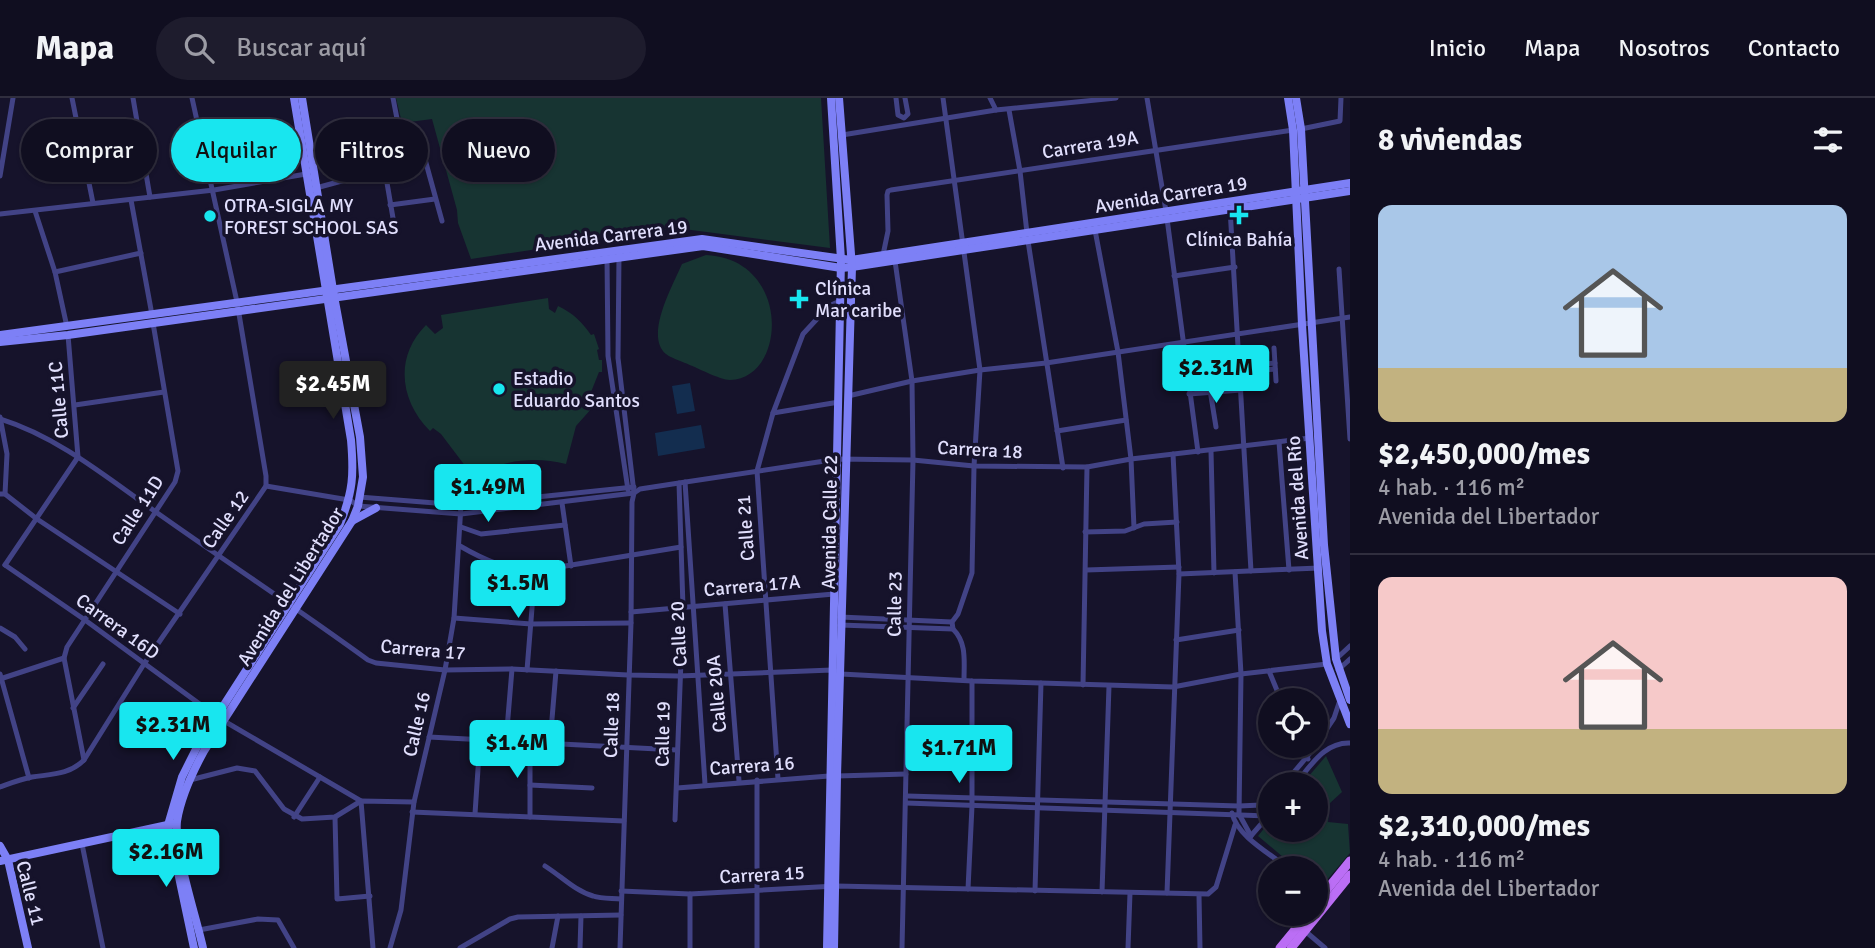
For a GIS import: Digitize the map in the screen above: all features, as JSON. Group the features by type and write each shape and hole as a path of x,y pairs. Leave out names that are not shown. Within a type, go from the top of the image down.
{"main road":[{"name":"Avenida del Libertador","path":"194,948 168,825 182,777 293,606 352,521 359,502 363,477 360,437 329,293 294,98"},
{"name":"Avenida del Libertador","path":"293,606 340,524 354,475 302,98"},
{"name":"Avenida Calle 22","path":"831,98 841,264 839,402 842,459 838,621 841,674 833,776"},
{"name":"Avenida Calle 22","path":"834,948 832,670 838,621 834,594 848,396 851,264 839,98"},
{"name":"Avenida del Río","path":"1288,98 1297,129"},
{"name":"Avenida del Río","path":"1296,98 1306,324 1327,664 1345,700"},
{"name":"Avenida Carrera 19","path":"1027,237 1095,230 1166,215 1230,208 1350,183"},
{"name":"Avenida Carrera 19","path":"0,342 607,254 703,246 841,264 895,261 963,247 1166,215 1299,195 1350,191"},
{"name":"Avenida Carrera 19","path":"851,264 883,255 963,247"},
{"name":"Avenida Carrera 19","path":"0,335 67,331"},
{"path":"352,521 376,508"},
{"name":"Avenida del Río","path":"1322,568 1336,659 1350,724"},
{"name":"Avenida del Libertador","path":"203,948 178,842 177,823 189,780 220,718"},
{"path":"4,861 177,823"},
{"name":"Calle 11","path":"0,846 28,948"},
{"path":"1328,889 1350,861"},
{"path":"1328,892 1350,875"},
{"name":"Avenida Calle 22","path":"827,948 832,887"},
{"path":"1280,948 1298,926"},
{"path":"1291,948 1307,926"}],"street":[{"path":"0,176 13,98"},
{"path":"72,98 93,203"},
{"path":"133,98 149,198"},
{"name":"Calle 12","path":"84,760 144,664 266,486 237,306 192,98"},
{"path":"393,98 397,119"},
{"path":"896,98 898,115 904,118 908,114 905,98"},
{"path":"943,98 980,370 974,466 972,573 953,625"},
{"path":"990,98 996,110"},
{"path":"842,135 996,110 1116,98"},
{"path":"1147,98 1166,215 1198,452"},
{"name":"Carrera 19A","path":"883,255 888,231 887,195 891,190 1339,121 1341,98"},
{"path":"1009,110 1062,468"},
{"path":"0,214 214,190 306,174"},
{"path":"428,175 442,221"},
{"path":"316,188 338,182"},
{"path":"387,182 394,224"},
{"path":"390,205 435,198"},
{"name":"Calle 11D","path":"64,658 67,647 154,511 176,482 178,471 131,200"},
{"path":"1230,208 1251,571"},
{"name":"Calle 11C","path":"2,566 78,457 67,331 55,272 35,211"},
{"path":"1095,230 1118,352 1131,459 1134,528"},
{"path":"55,272 141,253"},
{"name":"Calle 18","path":"619,253 618,358 633,490 620,948"},
{"name":"Calle 18","path":"607,254 608,356 633,490"},
{"name":"Calle 23","path":"895,261 912,381 913,460 902,948"},
{"path":"1174,276 1235,267"},
{"path":"1339,269 1346,317 1350,439"},
{"name":"Calle 21","path":"778,779 757,471 773,413 803,334 815,318 829,306 841,301"},
{"path":"848,396 912,381 980,370 1046,363 1346,317"},
{"path":"1274,348 1276,381"},
{"path":"1205,359 1216,427"},
{"path":"1240,370 1275,366"},
{"path":"1189,394 1241,390"},
{"path":"75,405 164,392"},
{"path":"773,413 839,402"},
{"path":"0,418 7,454 3,494 180,614"},
{"name":"Carrera 17","path":"0,418 27,428 78,457 376,663 445,670 527,670 679,676 832,670"},
{"path":"1057,431 1126,420"},
{"name":"Carrera 18","path":"266,486 349,500 376,508 461,514 562,503 682,482 842,459 913,460 974,466 1087,467 1131,459 1313,438"},
{"path":"1279,442 1289,569"},
{"path":"1211,450 1214,573"},
{"path":"1167,893 1179,574 1173,454"},
{"path":"1083,685 1087,467"},
{"name":"Calle 20","path":"682,482 705,784"},
{"name":"Calle 20","path":"682,482 680,547 683,607"},
{"name":"Carrera 18","path":"359,502 461,505 633,490"},
{"path":"562,503 571,566"},
{"name":"Calle 16","path":"390,948 401,910 412,812 445,670 454,618 461,505"},
{"path":"1085,532 1177,522"},
{"path":"461,527 481,534 565,525"},
{"path":"460,546 512,570 536,571 689,547"},
{"name":"Carrera 16D","path":"2,566 85,620 220,718 361,801"},
{"path":"1086,570 1179,567"},
{"path":"1179,574 1322,568"},
{"path":"527,670 536,571"},
{"path":"1200,948 1199,894 1208,894 1216,887 1235,825 1241,674 1235,572"},
{"name":"Carrera 17A","path":"631,612 834,594"},
{"name":"Calle 20A","path":"725,604 739,781"},
{"name":"Calle 19","path":"675,820 683,607"},
{"path":"454,618 531,624 631,624"},
{"path":"838,621 909,628 953,625"},
{"path":"838,621 909,621 953,625 964,645 964,680"},
{"path":"0,628 15,637 25,649"},
{"path":"1176,640 1239,630"},
{"path":"1336,659 1350,646"},
{"path":"0,787 29,778 66,772 76,768 84,760 64,658 0,677 29,778"},
{"path":"1338,670 1350,659"},
{"path":"73,708 103,664"},
{"path":"832,670 841,674 907,678 1173,687 1241,674 1327,664"},
{"path":"506,741 512,670"},
{"path":"550,743 556,671"},
{"path":"1269,671 1276,688"},
{"path":"968,889 972,806 972,681"},
{"path":"1035,891 1041,683"},
{"path":"1102,892 1109,686"},
{"path":"1328,727 1345,700"},
{"path":"429,737 677,750"},
{"path":"475,814 480,739"},
{"path":"530,743 530,817"},
{"path":"1305,772 1331,745 1350,743"},
{"path":"1293,772 1305,758"},
{"path":"1307,758 1312,764"},
{"path":"189,780 237,768 255,771 284,809 302,820 335,817 361,801 414,802"},
{"name":"Carrera 16","path":"677,788 739,781 906,774"},
{"path":"295,817 320,777"},
{"path":"757,780 757,948"},
{"path":"530,785 592,788"},
{"path":"907,796 1107,801 1258,814"},
{"path":"361,801 373,948"},
{"path":"906,803 1106,809 1258,805"},
{"path":"412,812 624,821"},
{"path":"1236,814 1250,837"},
{"path":"335,817 337,899 370,896"},
{"path":"1235,825 1273,856"},
{"path":"1250,837 1258,827"},
{"path":"82,844 103,948"},
{"path":"545,866 579,890 595,897 621,899"},
{"name":"Carrera 15","path":"621,891 690,894 832,887 904,887 1199,894"},
{"path":"1128,948 1130,893"},
{"path":"690,894 690,948"},
{"path":"460,948 510,919 621,915"},
{"path":"552,948 558,916"},
{"path":"580,948 581,916"},
{"path":"199,930 258,919 278,920 294,948"},
{"path":"1305,931 1325,948"}],"green space":[{"path":"396,98 821,98 830,248 676,228 471,259 458,223 449,182 555,182 555,119 442,119 442,155 432,119 401,119"},
{"path":"706,255 734,261 754,276 766,296 772,319 770,341 762,361 749,375 730,380 714,376 666,354 660,346 658,335 662,310 682,264"},
{"name":"Estadio Eduardo Santos","path":"548,298 549,309 555,313 558,306 577,318 591,335 594,334 599,360 602,360 602,372 599,372 587,402 592,408 576,426 566,464 541,460 516,461 470,479 467,476 469,471 441,434 433,428 430,431 412,406 405,379 409,351 426,325 435,334 443,328 441,315"},
{"path":"1327,758 1342,792 1330,803 1328,822 1328,772 1312,772"},
{"path":"1328,822 1348,824 1350,853 1328,879 1328,856 1282,856 1265,842 1328,842"}],"water":[{"path":"690,383 695,411 677,414 672,386"},
{"path":"701,425 705,448 658,456 655,433"}],"place":[{"name":"Clínica Bahía","path":"1239,215"},
{"name":"OTRA-SIGLA MY FOREST SCHOOL SAS","path":"210,216"},
{"name":"Clínica Mar caribe","path":"799,299"},
{"name":"Estadio Eduardo Santos","path":"499,389"}]}
